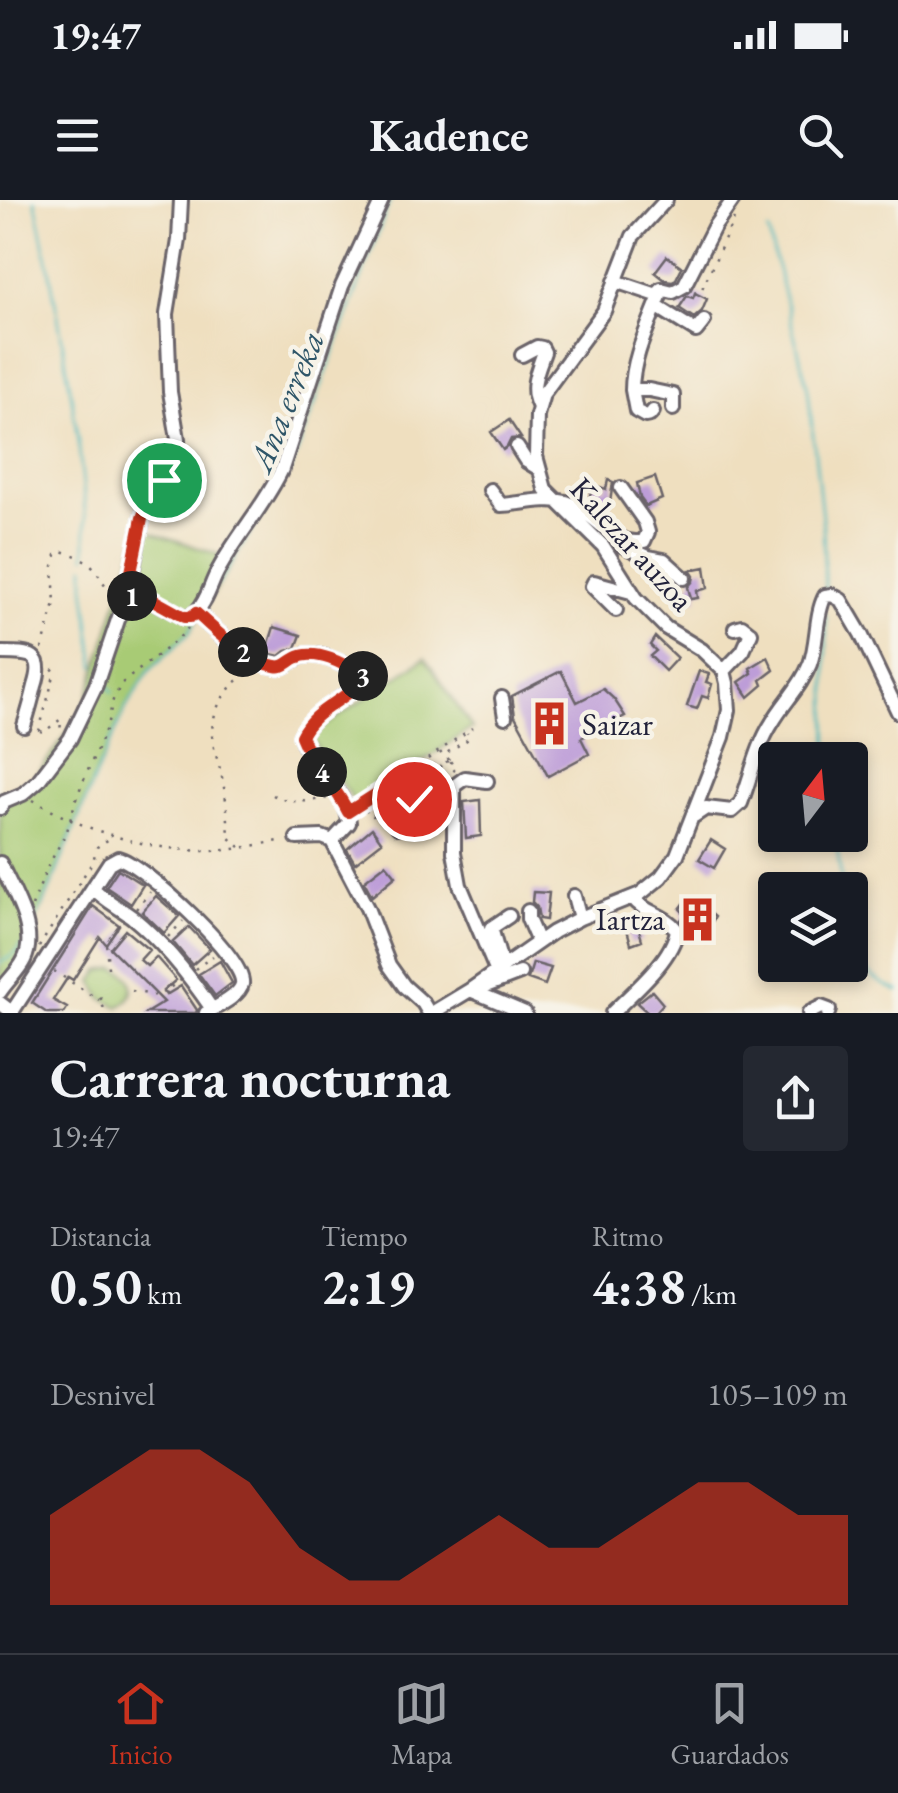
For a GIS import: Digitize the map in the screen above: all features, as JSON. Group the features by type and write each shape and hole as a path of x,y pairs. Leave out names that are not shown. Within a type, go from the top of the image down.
{"street":[{"path":"2,803 38,782 64,747 96,686 126,597 142,518 178,457 167,314 180,240 182,200"},
{"path":"126,597 146,596 184,617 196,613 218,570 282,469 342,286 382,200"},
{"path":"538,405 551,381 604,311 633,236 666,200"},
{"path":"652,411 645,416 636,411 632,390 661,289 673,292 684,286 732,200"},
{"path":"615,281 658,301 696,331 704,321"},
{"name":"Kalezar auzoa","path":"522,355 537,347 544,352 533,393 538,405 538,469 545,489 603,546 630,592 666,628 702,650 724,671"},
{"path":"632,390 672,395 673,408"},
{"path":"516,447 538,469"},
{"path":"490,490 501,505 557,502 574,506 621,538 636,543 644,541 648,532 645,522 621,488"},
{"path":"604,528 622,546 664,560 684,578"},
{"path":"616,610 592,586 594,582 630,592"},
{"path":"694,816 706,808 732,811 741,803 770,724 796,692 808,668 825,596 841,600 862,634 898,712"},
{"path":"196,613 233,646 278,668 299,656 318,655 364,676 356,688 308,721 301,736 308,755 353,810 349,823 332,841"},
{"path":"297,838 322,836 332,841 367,908 390,966 431,1013 580,918 633,898 671,866 694,816 727,722 729,696 724,671 742,651 750,633 742,626 735,628"},
{"path":"0,652 30,655 38,661 40,670 24,726"},
{"path":"502,698 505,716"},
{"path":"398,827 465,778 487,781"},
{"path":"454,786 454,852 460,885 499,968"},
{"path":"0,1002 13,1013 44,964 109,863 118,858 157,882 191,913 242,980 238,992 209,1011 189,974 161,944 93,888"},
{"path":"0,864 25,915 32,940 26,956 0,992"},
{"path":"574,896 580,918"},
{"path":"612,1013 675,942 677,930 670,921 633,898"},
{"path":"528,911 538,942"},
{"path":"499,968 491,928 508,916"},
{"path":"470,990 520,973"},
{"path":"470,990 525,1013"},
{"path":"808,1013 822,1007 828,1013"}],"path":[{"path":"38,654 54,604 53,566 62,551 80,556 112,594 126,597"},
{"path":"33,903 72,821 77,796 122,684 187,630 196,613"},
{"path":"241,848 229,837 227,805 212,734 214,719 234,682 260,670"},
{"path":"24,726 44,732 61,719 60,744 64,747"},
{"path":"414,799 406,804 400,796 373,816 368,810 362,815 353,810 472,728"},
{"path":"449,762 445,754 470,738 467,734"},
{"path":"418,804 403,784 437,762 448,776 456,770 440,752"},
{"path":"442,768 449,762"},
{"path":"395,782 403,794 408,790"},
{"path":"23,794 83,826 154,845 207,851 297,838"},
{"path":"273,795 296,802 340,795"},
{"path":"32,940 94,861 96,846 111,834"},
{"path":"108,968 106,942 157,882"},
{"path":"161,944 191,913"},
{"path":"132,991 158,996 222,950"},
{"path":"44,964 100,999 107,1013"}],"green space":[{"path":"140,528 234,560 189,633 149,671 127,706 43,906 27,935 26,956 0,992 0,797 5,802 23,794 84,710"},
{"path":"425,658 472,728 357,806 309,736"},
{"path":"116,968 128,976 132,986 129,997 119,1007 102,998 93,981 100,971"}],"building":[{"path":"667,256 682,267 672,281 655,272"},
{"path":"695,293 707,299 694,318 679,308 687,296 693,298"},
{"path":"509,420 521,438 511,439 503,450 491,432"},
{"path":"655,477 662,499 646,506 637,483"},
{"path":"608,480 613,482 609,509 593,506 588,502 593,485 606,489"},
{"path":"705,567 708,588 697,591 698,598 691,599 688,587 694,576 690,570"},
{"path":"274,627 301,635 296,648 280,656 266,653"},
{"path":"655,637 677,658 665,671 650,656 656,651 650,645"},
{"path":"768,657 774,670 749,697 739,682 752,673 750,668"},
{"name":"Saizar","path":"561,671 577,702 603,689 625,716 581,738 589,754 548,776 515,716 512,696"},
{"path":"699,671 709,674 706,682 712,684 708,698 702,696 697,709 687,706"},
{"path":"435,768 442,778 418,794 411,784"},
{"path":"480,800 481,836 466,838 464,802"},
{"path":"372,828 382,842 355,863 347,849"},
{"path":"711,840 725,849 714,868 699,859"},
{"path":"386,864 396,876 372,896 364,881"},
{"path":"118,869 143,885 131,904 106,887"},
{"path":"533,892 549,893 546,920 539,919 532,902"},
{"path":"156,896 179,916 164,933 142,912"},
{"name":"Iartza","path":"686,901 696,910 699,903 715,917 702,938 681,920 685,914 680,909"},
{"path":"93,906 119,925 106,944 100,937 73,980 68,977 53,1000 67,1008 64,1013 47,1013 32,1003"},
{"path":"639,917 642,940 631,944 625,922"},
{"path":"189,927 210,949 192,965 173,942"},
{"path":"125,930 149,950 140,960 147,966 156,957 176,980 163,991 166,995 181,986 196,1013 146,1013 164,1002 110,948"},
{"path":"220,961 232,983 215,996 199,974"},
{"path":"533,963 551,968 545,985 528,979"},
{"path":"652,991 663,1004 655,1013 648,1013 637,1003"}],"waterway":[{"path":"35,200 76,425 86,556"},
{"name":"Ana erreka","path":"282,483 291,468 390,200"},
{"path":"768,231 808,389 823,527 825,589"},
{"name":"Ana erreka","path":"218,585 261,515"},
{"path":"85,566 95,666"},
{"path":"826,615 828,742"},
{"name":"Ana erreka","path":"32,926 127,706 149,671 189,633 195,622"},
{"path":"105,682 113,692"},
{"path":"837,852 840,872"},
{"name":"Ana erreka","path":"0,963 21,946"},
{"path":"868,972 898,991"}],"place":[{"name":"Saizar","path":"549,724"},
{"name":"Iartza","path":"698,919"}],"route":[{"path":"164,480 142,518 126,597 146,596 184,617 196,613 233,646 278,668 299,656 318,655 364,676 356,688 308,721 301,736 308,755 340,794 348,812 395,782 403,794 408,790 414,799"}]}
